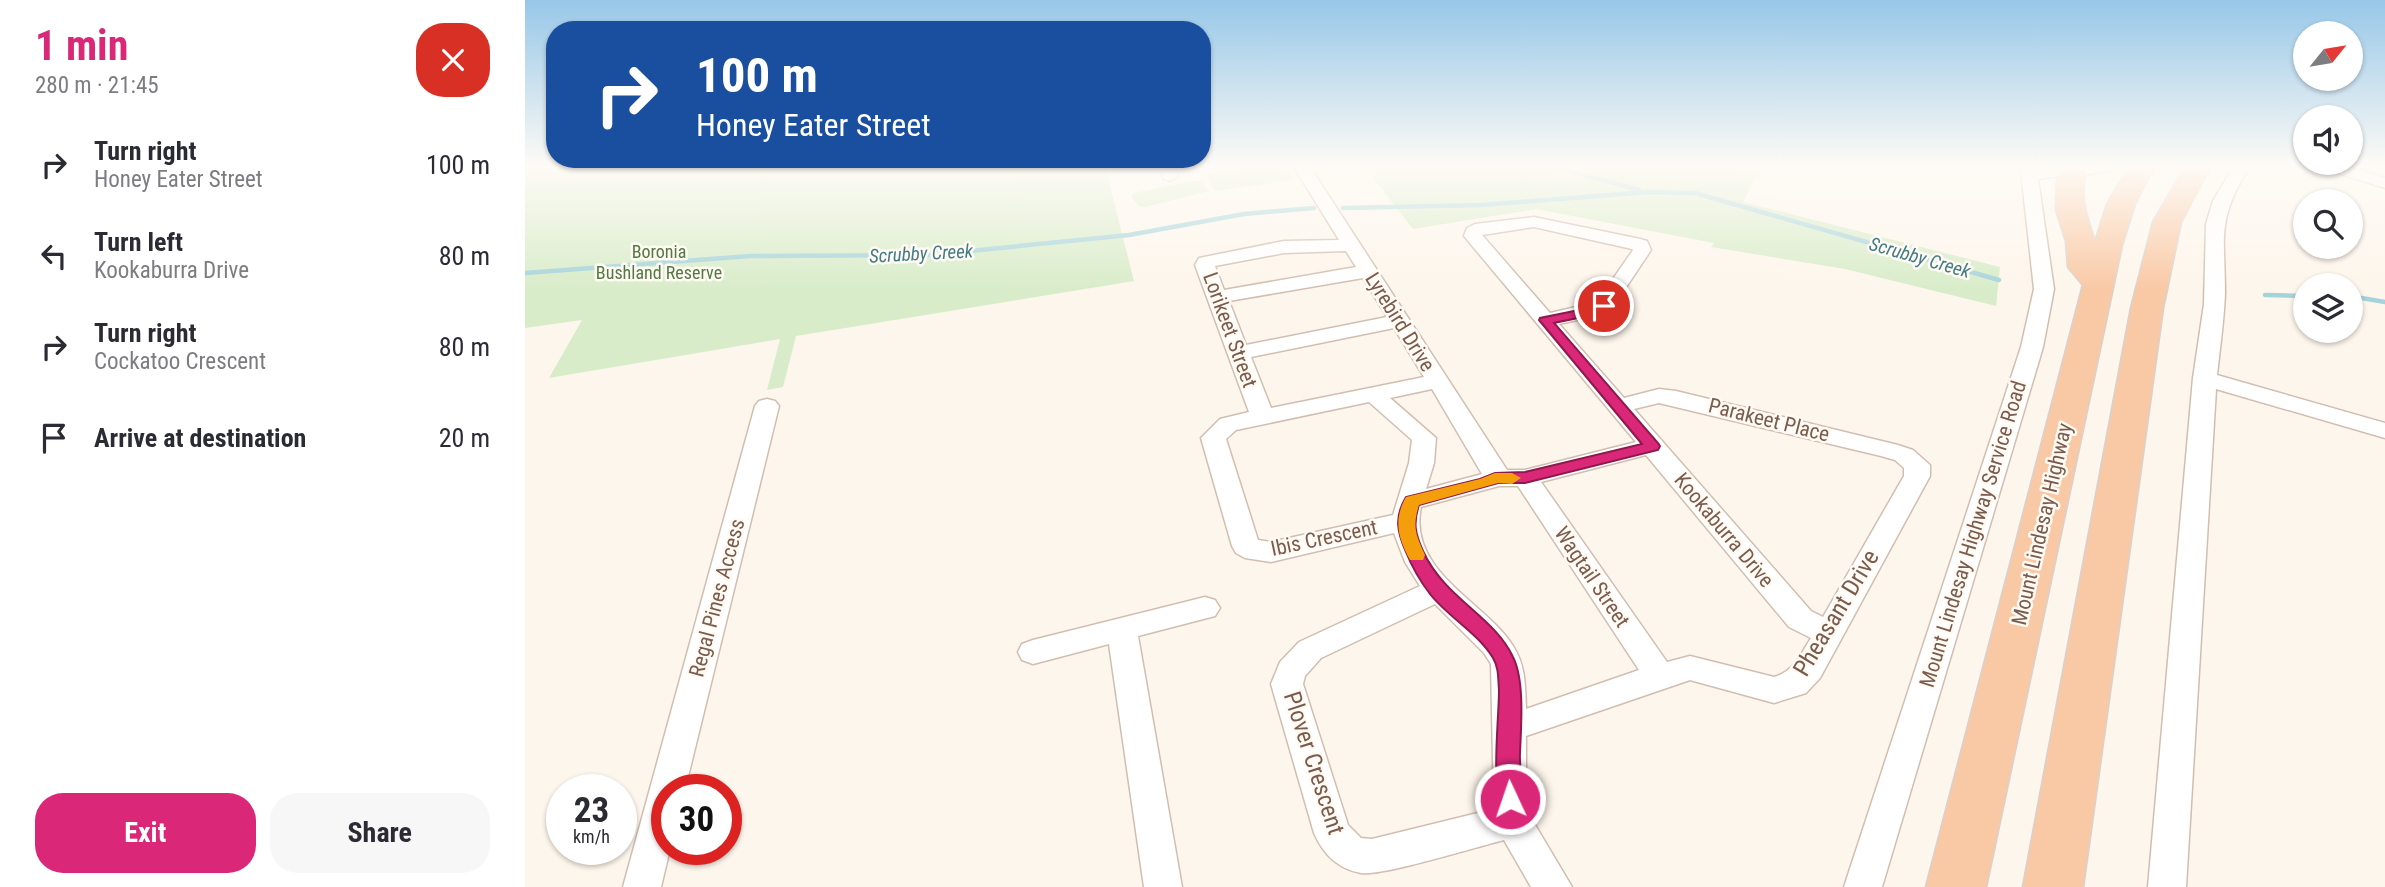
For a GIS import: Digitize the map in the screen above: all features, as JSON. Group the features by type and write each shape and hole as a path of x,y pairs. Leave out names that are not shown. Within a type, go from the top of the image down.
{"highway":[{"path":"2070,208 2080,241 2083,267 2099,283"},
{"name":"Mount Lindesay Highway","path":"1956,887 2119,208"},
{"path":"2053,887 2147,309 2167,222 2174,208"}],"street":[{"name":"Lyrebird Drive","path":"1328,208 1495,471 1495,478"},
{"name":"Mount Lindesay Highway Service Road","path":"1863,887 2032,347 2041,308 2043,276 2037,208"},
{"path":"2167,887 2204,378 2214,302 2214,225 2219,208"},
{"name":"Kookaburra Drive","path":"1545,320 1598,310 1604,306 1641,247 1636,243 1523,221 1481,228 1473,232 1473,236 1800,619 1828,633"},
{"name":"Lorikeet Street","path":"1263,417 1205,265 1212,260 1284,247 1352,245"},
{"path":"1218,297 1367,271"},
{"path":"1238,353 1399,321"},
{"path":"2204,378 2385,431"},
{"path":"1263,417 1438,381"},
{"path":"1376,394 1381,402 1424,438 1426,451 1408,511 1407,535 1422,568 1437,590 1494,644 1505,659 1509,674 1508,777 1513,821 1553,887"},
{"name":"Parakeet Place","path":"1618,406 1659,396 1676,398 1889,450 1904,455 1917,465"},
{"name":"Regal Pines Access","path":"671,774 767,406"},
{"name":"Ibis Crescent","path":"1263,417 1228,424 1213,438 1246,546 1255,551 1271,552 1408,511"},
{"path":"1408,511 1495,478 1525,478 1652,446"},
{"name":"Pheasant Drive","path":"1510,729 1690,668 1774,690 1794,684 1808,669 1917,476 1917,465"},
{"name":"Wagtail Street","path":"1525,478 1660,676"},
{"name":"Plover Crescent","path":"1437,590 1310,650 1291,671 1287,684 1332,833 1343,848 1357,857 1372,856 1513,821"},
{"path":"1033,652 1205,608"},
{"path":"1122,629 1163,887"},
{"name":"Regal Pines Access","path":"642,887 651,852"}],"green space":[{"name":"Boronia Bushland Reserve","path":"525,208 1116,208 1134,281 796,336 783,387 767,390 780,339 549,378 582,320 525,328"},
{"path":"1397,208 1768,208 2000,267 1996,306 1845,269 1711,247 1714,243 1536,209 1413,229"}],"waterway":[{"name":"Scrubby Creek","path":"525,273 750,256 930,255 1129,235 1244,214 1309,208"},
{"name":"Scrubby Creek","path":"1749,208 1999,280"},
{"name":"Scrubby Creek","path":"2265,295 2293,296"},
{"name":"Scrubby Creek","path":"2363,298 2385,302"}],"slow traffic":[{"path":"1416,555 1407,535 1405,521 1412,501 1485,483 1495,478 1512,478"}],"route":[{"path":"1510,799 1509,674 1505,659 1494,644 1437,590 1422,568 1407,535 1405,521 1412,501 1485,483 1495,478 1525,478 1652,446 1545,320 1598,310 1604,306"}]}
